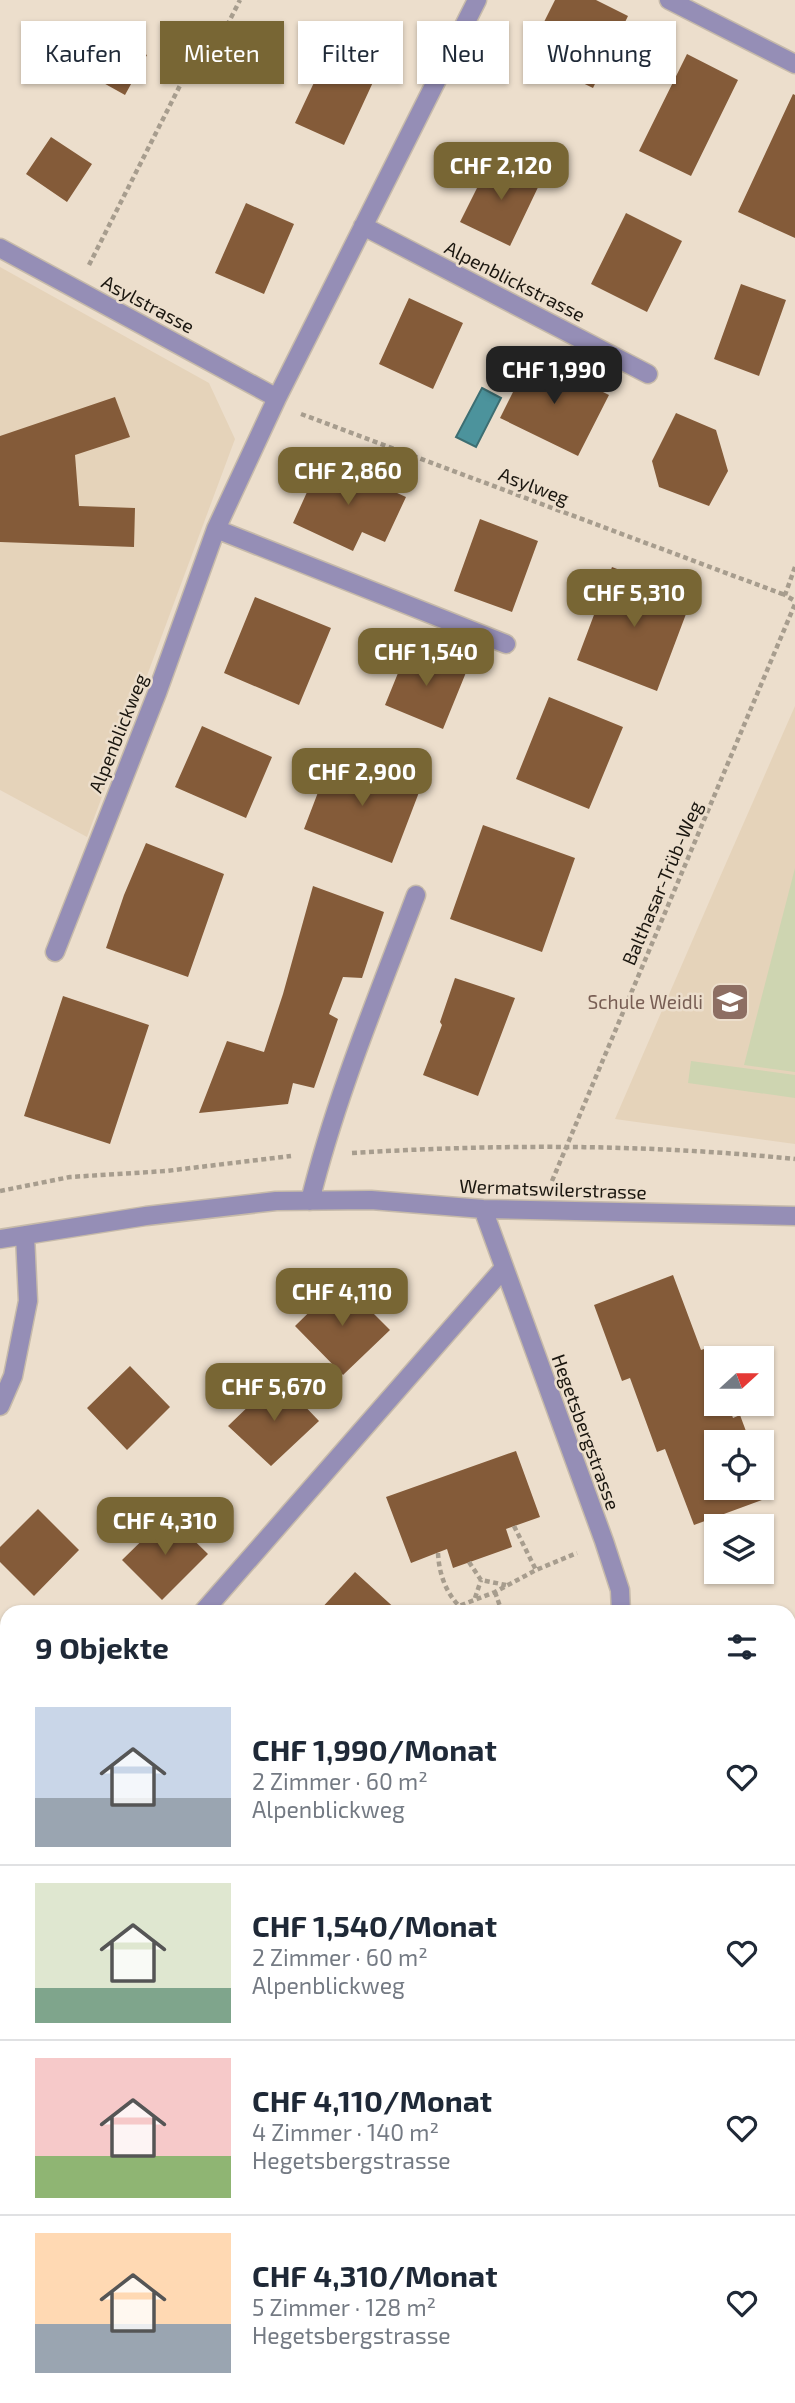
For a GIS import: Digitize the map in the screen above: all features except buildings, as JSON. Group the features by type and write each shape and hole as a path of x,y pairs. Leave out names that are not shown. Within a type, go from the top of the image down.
{"street":[{"path":"276,400 477,0"},
{"path":"669,0 795,64"},
{"name":"Alpenblickstrasse","path":"363,226 648,374"},
{"name":"Asylstrasse","path":"0,248 276,400"},
{"name":"Alpenblickweg","path":"55,952 157,693 216,529 276,400"},
{"path":"216,529 506,644"},
{"path":"310,1201 321,1154 416,895"},
{"name":"Wermatswilerstrasse","path":"0,1239 159,1214 276,1201 371,1200 483,1209 795,1216"},
{"name":"Hegetsbergstrasse","path":"483,1209 604,1541 620,1590 621,1605"},
{"path":"0,1406 13,1376 28,1301 25,1235"},
{"path":"210,1605 504,1268"}],"path":[{"path":"76,289 199,48 212,53 240,0"},
{"name":"Asylweg","path":"276,400 310,418 785,595"},
{"path":"785,595 795,567"},
{"name":"Balthasar-Trüb-Weg","path":"539,1211 795,603 785,595"},
{"path":"0,1191 70,1177 166,1171 321,1154 477,1147 566,1147 795,1159"},
{"path":"514,1526 536,1570"},
{"path":"464,1605 604,1541"},
{"path":"438,1553 439,1569 455,1605"},
{"path":"469,1562 481,1580 508,1586"},
{"path":"475,1599 481,1580"},
{"path":"495,1592 500,1605"}],"shaded area":[{"path":"0,267 209,383 235,439 87,837 0,790"},
{"name":"Schule Weidli","path":"795,706 795,1144 615,1119 716,886"}],"green space":[{"path":"795,868 795,1072 744,1065"},
{"path":"691,1061 795,1075 795,1098 688,1083"}],"water":[{"path":"482,388 501,398 476,447 456,437"}],"place":[{"name":"Schule Weidli","path":"730,1002"}]}
